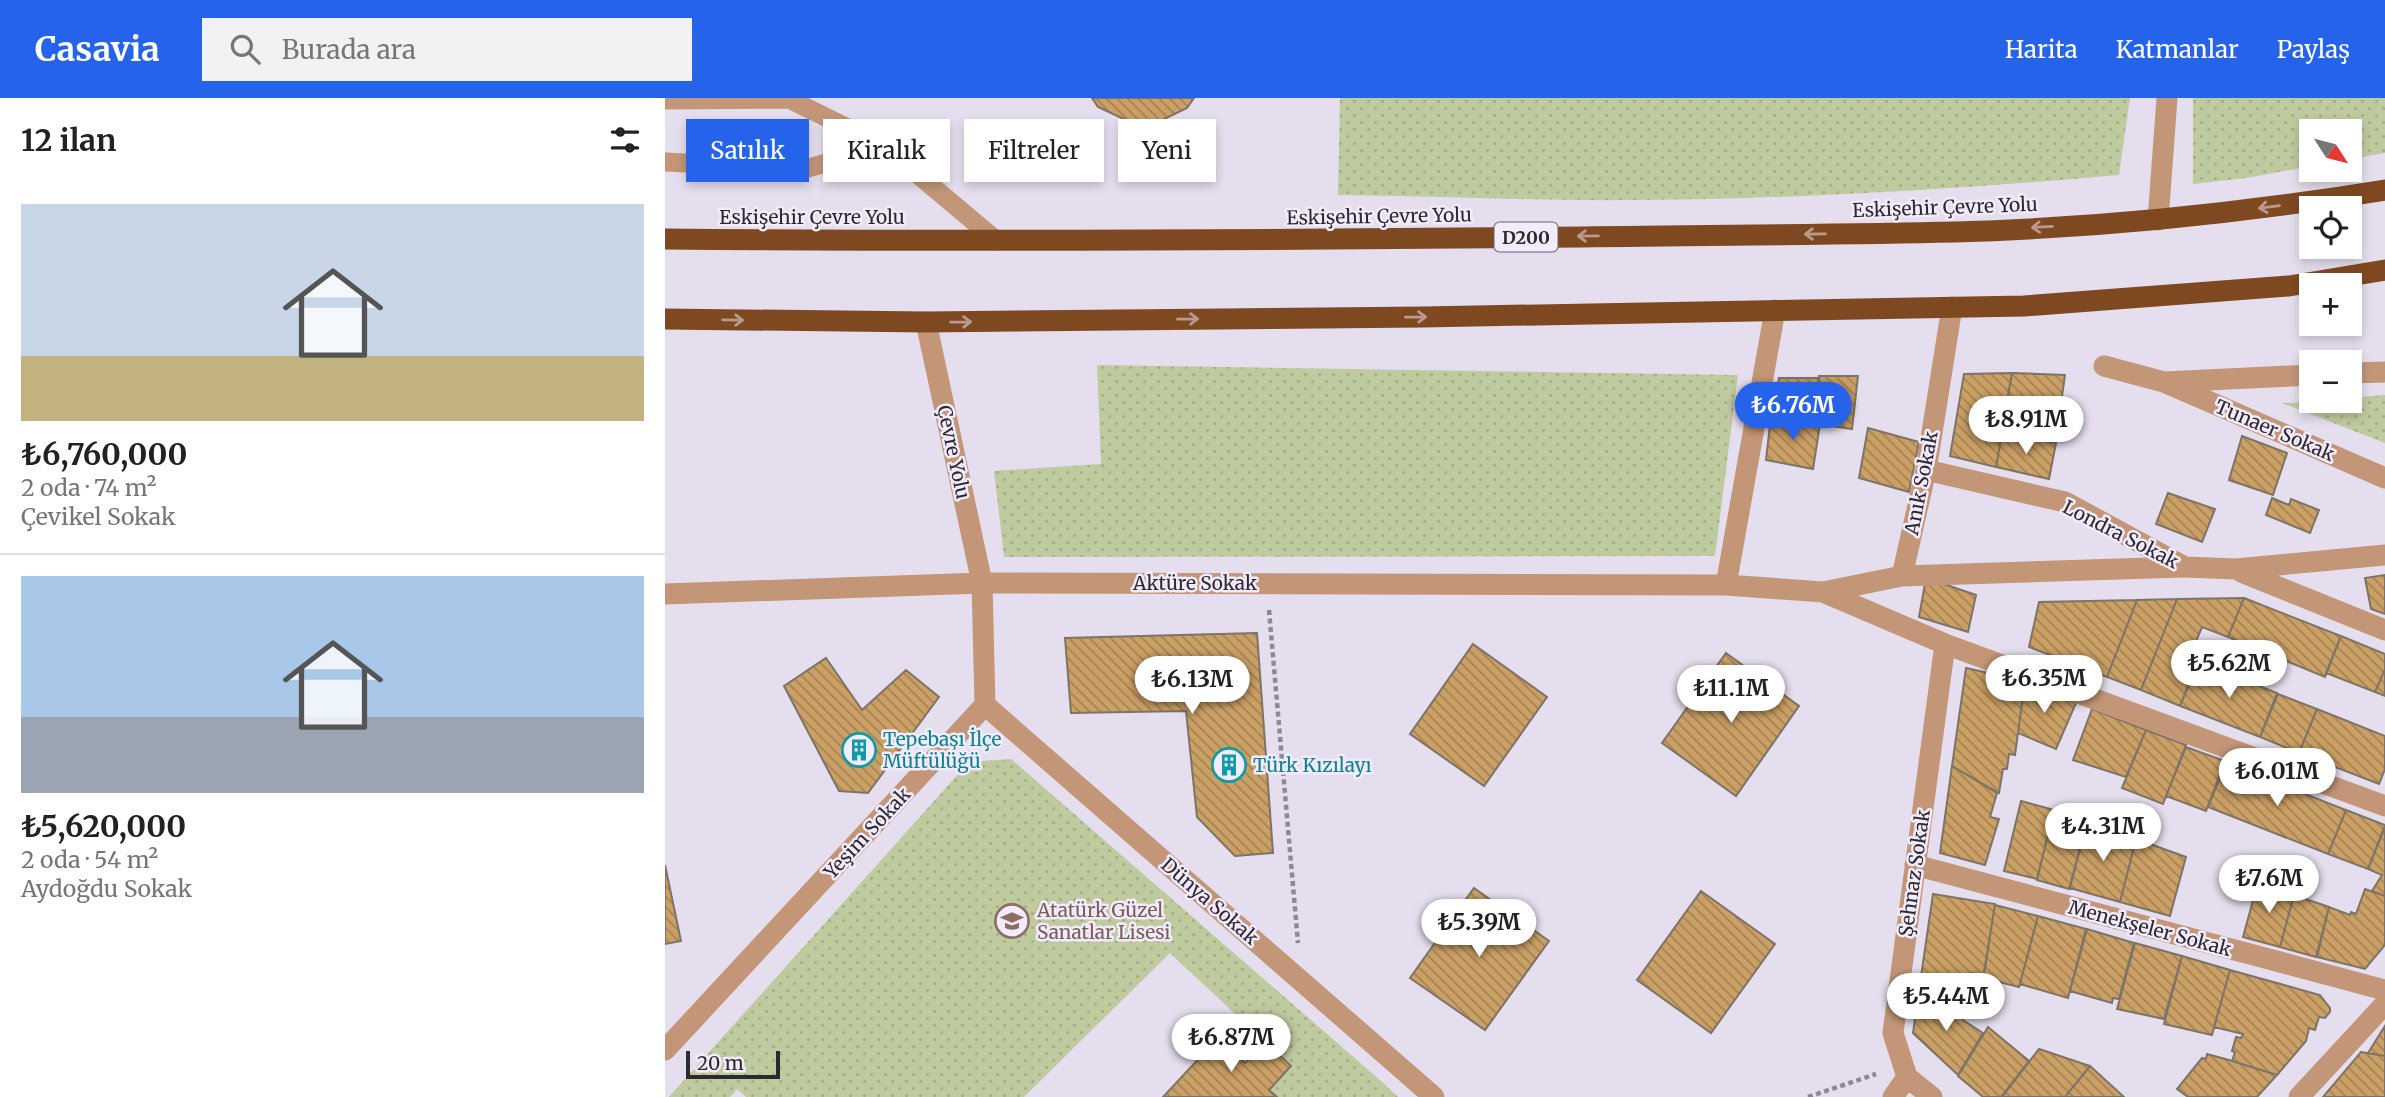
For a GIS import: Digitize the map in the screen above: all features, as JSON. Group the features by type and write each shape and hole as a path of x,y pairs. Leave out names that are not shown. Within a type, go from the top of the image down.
{"highway":[{"name":"Eskişehir Çevre Yolu","path":"665,239 997,241 1957,232 2158,220 2385,190"},
{"path":"665,319 926,322 1423,317 2024,306 2289,286 2385,270"}],"street":[{"path":"2158,220 2167,98"},
{"name":"Anık Sokak","path":"1902,576 1926,470 1952,307"},
{"path":"1726,585 1775,310"},
{"name":"Çevre Yolu","path":"926,322 982,583"},
{"path":"2103,366 2164,382 2299,376"},
{"path":"2362,373 2385,372"},
{"name":"Tunaer Sokak","path":"2164,382 2385,478"},
{"name":"Londra Sokak","path":"1926,470 2065,502 2185,567 2236,569 2385,555"},
{"path":"1823,592 1902,576 2185,567"},
{"name":"Londra Sokak","path":"2236,569 2385,630"},
{"path":"982,583 985,705"},
{"name":"Aktüre Sokak","path":"665,594 982,583 1726,585 1823,592"},
{"path":"1823,592 1945,644 2385,806"},
{"name":"Şehnaz Sokak","path":"1905,1071 1893,1033 1945,644"},
{"name":"Dünya Sokak","path":"985,705 1434,1097"},
{"name":"Yeşim Sokak","path":"665,1051 985,705"},
{"name":"Menekşeler Sokak","path":"1915,865 2385,990"},
{"path":"2299,1097 2385,1004"},
{"path":"1893,1097 1905,1071 1932,1097"}],"lane":[{"path":"665,100 789,99 829,119"},
{"path":"665,162 805,169 823,164"},
{"path":"927,182 997,241"}],"path":[{"path":"1267,583 1302,982"},
{"path":"1808,1097 1905,1071"}],"green space":[{"path":"1340,98 2130,98 2119,175 1817,195 1599,200 1338,195"},
{"path":"2193,98 2385,98 2385,153 2363,157 2363,119 2299,119 2299,168 2193,184"},
{"path":"1097,365 1738,375 1715,556 1004,557 994,471 1101,464"},
{"path":"2385,395 2385,443 2308,413 2362,413 2362,397"},
{"path":"2299,402 2299,410 2282,403"},
{"name":"Atatürk Güzel Sanatlar Lisesi","path":"1011,759 1398,1097 1277,1097 1269,1090 1291,1066 1170,953 1024,1097 746,1097 737,1089 730,1097 669,1097 969,762"}],"building":[{"path":"1092,98 1194,98 1187,108 1164,119 1124,119 1098,107"},
{"path":"2012,373 2065,375 2059,418 2005,411"},
{"path":"2012,373 1996,467 1950,456 1964,374"},
{"path":"1819,376 1858,376 1852,429 1818,424 1822,397 1817,396"},
{"path":"1779,378 1819,378 1814,424 1773,416"},
{"path":"1771,416 1820,424 1813,469 1766,460"},
{"path":"1868,428 1919,442 1909,492 1859,478"},
{"path":"2002,434 2056,443 2049,479 1996,467"},
{"path":"2242,436 2287,453 2273,495 2229,480"},
{"path":"2168,493 2215,509 2202,542 2156,524"},
{"path":"2272,498 2289,505 2291,499 2319,510 2310,533 2266,515"},
{"path":"2385,575 2385,614 2371,609 2365,578"},
{"path":"1926,578 1976,595 1968,632 1919,617"},
{"path":"2244,598 2341,636 2325,677 2228,637"},
{"path":"2244,598 2228,637 2202,627 2189,658 2198,662 2180,706 2141,690 2177,599"},
{"path":"2177,599 2141,690 2107,677 2137,600"},
{"path":"2137,600 2107,677 2029,647 2039,602"},
{"name":"Türk Kızılayı","path":"1257,633 1273,853 1235,856 1197,817 1186,711 1071,713 1065,638"},
{"path":"2341,636 2385,654 2385,669 2375,692 2326,673"},
{"path":"1473,644 1547,697 1484,786 1410,734"},
{"path":"1726,653 1799,706 1736,796 1662,743"},
{"name":"Tepebaşı İlçe Müftülüğü","path":"826,658 862,710 906,670 939,697 868,793 839,791 784,686"},
{"path":"2198,662 2277,693 2260,737 2180,706"},
{"path":"1966,668 2025,681 2015,755 2009,754 1999,793 1952,766"},
{"path":"2385,669 2385,696 2375,692"},
{"path":"2025,681 2076,703 2056,749 2018,733"},
{"path":"2278,694 2317,709 2299,753 2260,737"},
{"path":"2092,709 2146,730 2126,777 2073,760"},
{"path":"2317,709 2385,736 2385,769 2379,784 2299,753"},
{"path":"2146,730 2186,745 2163,804 2122,788"},
{"path":"2186,747 2225,761 2206,811 2166,796"},
{"path":"2226,763 2346,810 2328,854 2208,807"},
{"path":"1952,766 1997,793 1990,817 1999,819 1985,865 1940,853"},
{"path":"2021,801 2054,810 2037,879 2004,871"},
{"path":"2054,810 2087,822 2069,889 2037,880"},
{"path":"2346,810 2385,825 2368,869 2328,854"},
{"path":"2087,822 2136,839 2120,902 2070,888"},
{"path":"2385,827 2385,896 2372,891 2382,875 2368,869"},
{"path":"2136,839 2186,857 2170,916 2120,902"},
{"path":"665,865 681,941 665,944"},
{"path":"2258,882 2294,895 2280,947 2243,937"},
{"path":"1474,888 1549,941 1485,1030 1410,978"},
{"path":"2365,889 2385,896 2385,945 2365,969 2317,957 2329,907 2350,915 2351,912 2356,914"},
{"path":"1701,891 1775,944 1711,1033 1637,980"},
{"path":"1933,894 1995,904 1984,975 1972,973 1964,1010 1918,997"},
{"path":"2294,895 2329,907 2316,957 2280,947"},
{"path":"1995,905 2038,916 2019,987 1983,978"},
{"path":"2038,916 2086,929 2068,998 2020,984"},
{"path":"2087,929 2134,943 2119,999 2113,998 2112,1003 2070,991"},
{"path":"2135,943 2182,956 2164,1019 2117,1009"},
{"path":"2182,956 2230,970 2212,1035 2164,1024"},
{"path":"2230,970 2320,995 2330,1008 2325,1018 2319,1017 2315,1030 2309,1028 2306,1041 2277,1075 2232,1061 2236,1037 2241,1038 2243,1034 2214,1027"},
{"path":"1918,997 1964,1011 1963,1020 1983,1033 1958,1075 1913,1033"},
{"path":"2385,1026 2385,1056 2368,1053"},
{"path":"1988,1027 2029,1061 2001,1097 1983,1097 1958,1076"},
{"path":"1218,1038 1245,1063 1265,1041 1291,1066 1269,1090 1277,1097 1163,1097"},
{"path":"2039,1049 2090,1066 2065,1097 2002,1097"},
{"path":"2361,1052 2385,1056 2385,1097 2323,1097"},
{"path":"2207,1054 2277,1075 2257,1097 2188,1097 2177,1089 2202,1058 2206,1059"},
{"path":"2090,1066 2124,1097 2065,1097"}],"place":[{"name":"Tepebaşı İlçe Müftülüğü","path":"859,750"},
{"name":"Türk Kızılayı","path":"1229,765"},
{"name":"Atatürk Güzel Sanatlar Lisesi","path":"1012,921"}]}
